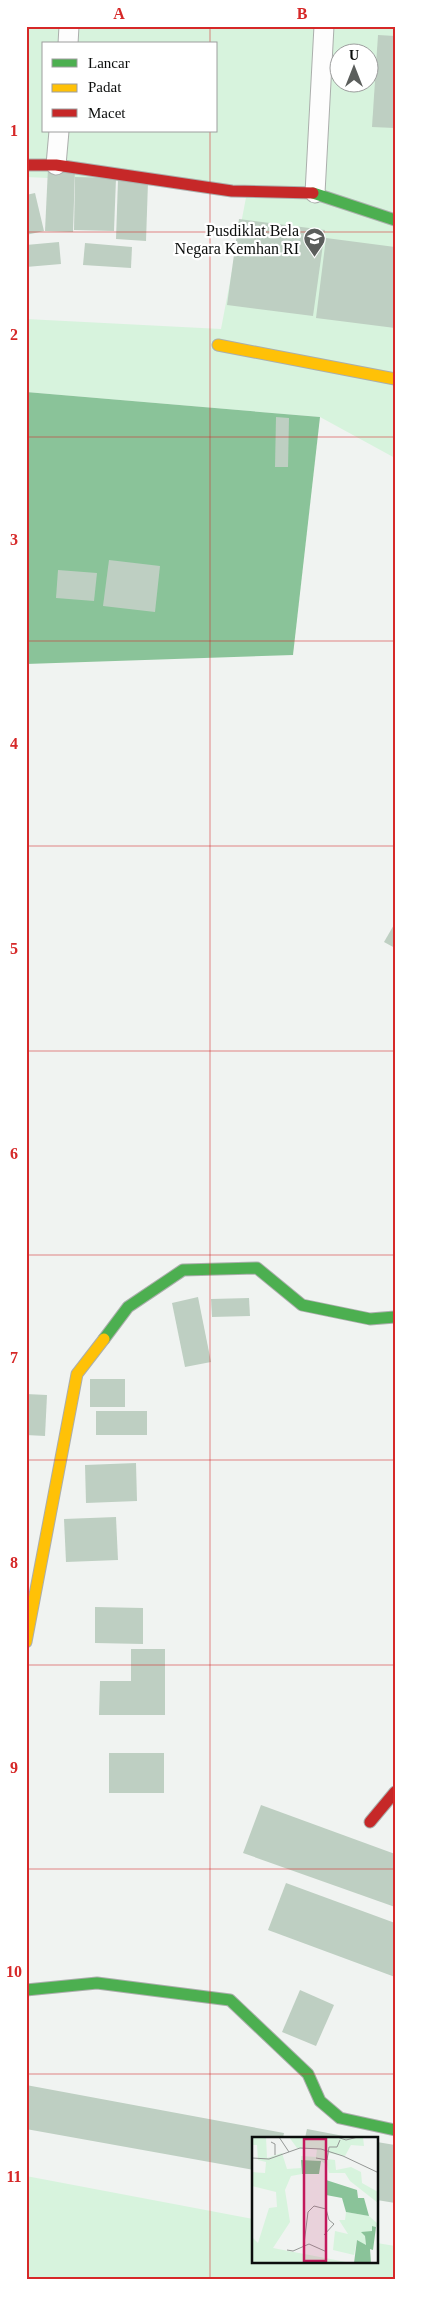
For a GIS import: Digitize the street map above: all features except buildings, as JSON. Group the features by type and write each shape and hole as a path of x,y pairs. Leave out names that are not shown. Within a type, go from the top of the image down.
{"street":[{"path":"26,164 56,164 232,191 315,193 395,220"},
{"path":"218,346 395,379"},
{"path":"26,1642 77,1374 128,1307 183,1270 257,1268 302,1305 370,1319 395,1317"},
{"path":"370,1822 395,1792"},
{"path":"26,1990 97,1983 230,2000 308,2074 320,2101 340,2118 395,2130"}],"lane":[{"path":"68,42 69,26"},
{"path":"315,193 324,26"},
{"path":"56,164 60,132"}],"shaded area":[{"name":"Pusdiklat Bela Negara Kemhan RI","path":"26,26 395,26 395,458 320,417 26,392 26,319 221,329 248,187 26,177"},
{"path":"26,392 320,417 293,655 26,664"},
{"path":"26,2176 252,2219 252,2264 378,2264 378,2243 395,2246 395,2280 26,2280"}],"traffic: fast":[{"path":"313,193 395,220"},
{"path":"104,1339 128,1307 183,1270 257,1268 302,1305 370,1319 395,1317"},
{"path":"26,1990 97,1983 230,2000 308,2074 320,2101 340,2118 395,2130"}],"traffic: slow":[{"path":"218,345 395,379"},
{"path":"26,1642 77,1374 104,1339"}],"traffic: jam":[{"path":"26,165 56,165 232,191 313,193"},
{"path":"370,1822 395,1792"}],"place":[{"name":"Pusdiklat Bela Negara Kemhan RI","path":"315,258"}]}
